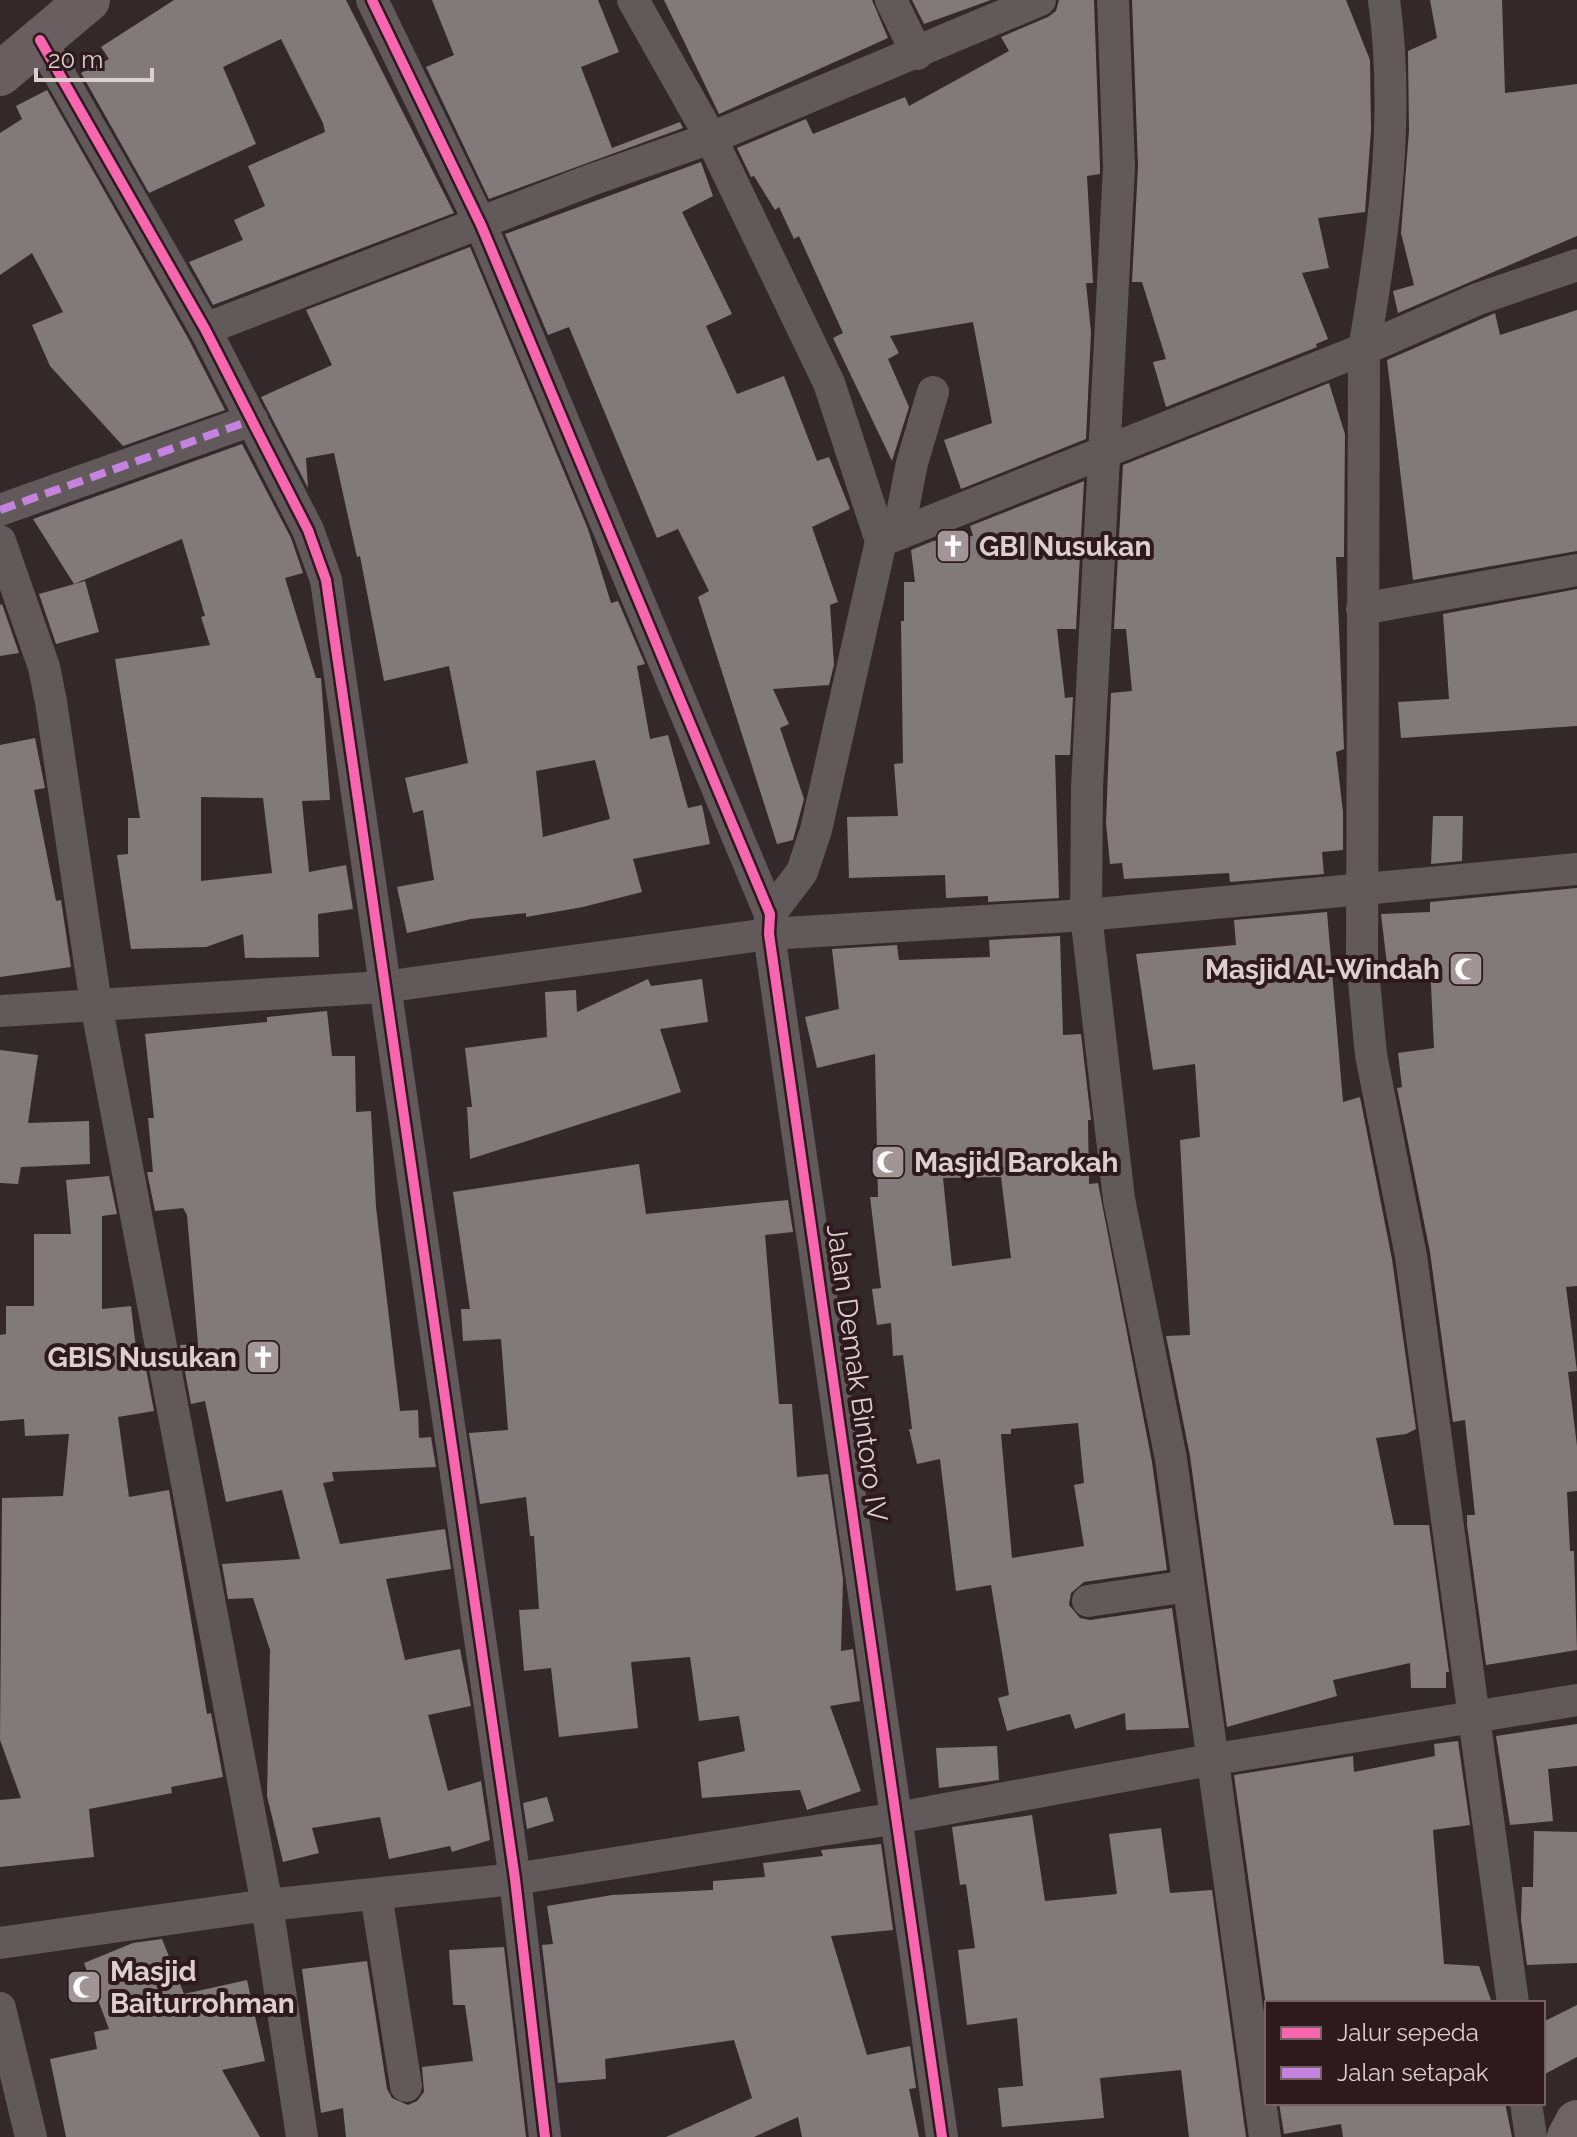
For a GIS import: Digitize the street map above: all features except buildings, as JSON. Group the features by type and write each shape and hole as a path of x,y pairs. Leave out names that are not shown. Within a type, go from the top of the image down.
{"highway":[{"path":"0,74 84,1"}],"street":[{"name":"Jalan Demak Bintoro IV","path":"372,0 481,225 770,924 942,2137"},
{"path":"633,0 711,138 829,383 890,538"},
{"path":"891,0 917,54"},
{"path":"205,329 591,180 711,138 1040,0"},
{"path":"1113,0 1119,167 1087,787 1086,915 1119,1199 1171,1459 1210,1760 1265,2137"},
{"path":"1384,0 1390,47 1391,107 1378,267 1364,349 1362,960 1371,1055 1411,1256 1513,2001"},
{"path":"40,40 205,329 308,530 326,580 515,1879 545,2137"},
{"path":"890,538 1364,349 1478,299 1577,265"},
{"path":"770,924 802,872 816,830 890,538 933,392"},
{"path":"0,510 252,420"},
{"path":"0,541 47,678 96,1004 267,1905 302,2137"},
{"path":"1362,609 1577,570"},
{"path":"0,1011 383,987 770,924 1086,915 1577,869"},
{"path":"1088,1601 1188,1586"},
{"path":"0,1943 267,1905 515,1879 897,1818 1210,1760 1577,1700"},
{"path":"376,1894 406,2086"},
{"path":"0,2008 31,2137"},
{"path":"1526,2105 1531,2137"},
{"path":"1569,2137 1577,2122"}],"marked path":[{"path":"0,510 252,420"}],"cycle path":[{"path":"372,0 481,225 770,914 769,934 942,2137"},
{"path":"40,40 205,329 308,530 326,580 515,1879 545,2137"}],"place":[{"name":"GBI Nusukan","path":"953,546"},
{"name":"Masjid Al-Windah","path":"1466,969"},
{"name":"Masjid Barokah","path":"888,1162"},
{"name":"GBIS Nusukan","path":"263,1357"},
{"name":"Masjid Baiturrohman","path":"84,1987"}]}
